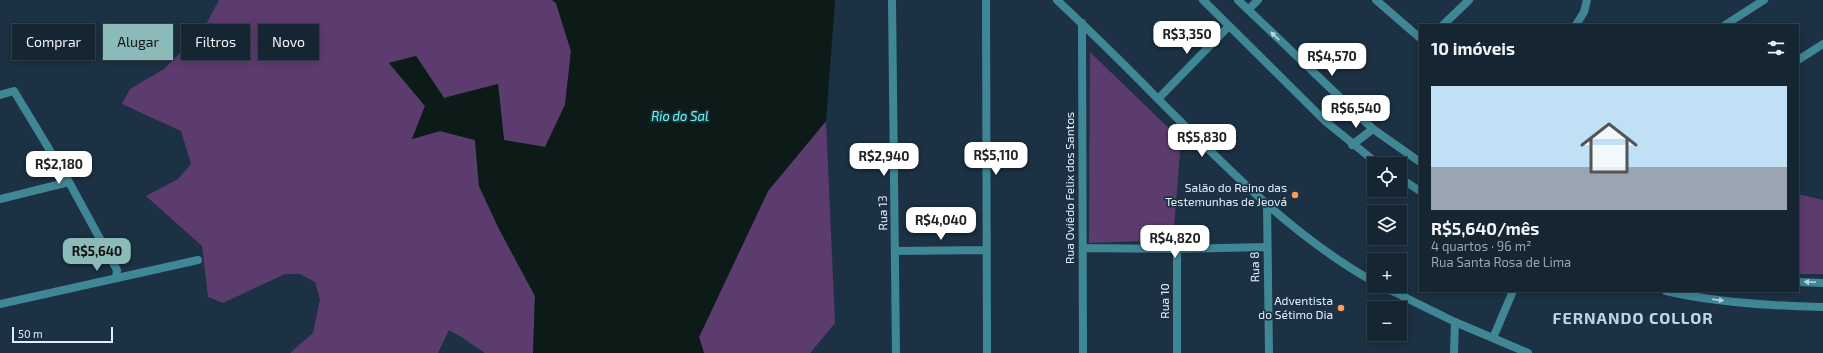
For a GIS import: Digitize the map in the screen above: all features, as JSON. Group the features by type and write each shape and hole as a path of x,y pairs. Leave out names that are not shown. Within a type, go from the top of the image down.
{"street":[{"name":"Rua 13","path":"892,0 896,353"},
{"path":"986,0 987,353"},
{"path":"1058,0 1199,140 1267,205 1324,249 1367,277"},
{"path":"1203,0 1325,122 1368,157"},
{"path":"1238,0 1373,129 1419,161"},
{"path":"1248,10 1258,0"},
{"path":"1376,0 1419,37"},
{"path":"1444,24 1469,0"},
{"path":"1577,24 1584,12 1587,0"},
{"path":"1727,24 1764,0"},
{"name":"Rua Oviêdo Felix dos Santos","path":"1082,23 1084,353"},
{"path":"1158,99 1230,26"},
{"path":"1799,59 1823,44"},
{"path":"0,95 14,92 69,182 117,270 116,278"},
{"path":"1352,145 1373,129"},
{"path":"0,199 69,182"},
{"path":"1407,183 1419,190"},
{"name":"Rua 8","path":"1267,205 1269,353"},
{"path":"1083,248 1176,249 1267,247"},
{"name":"Rua 10","path":"1176,249 1177,353"},
{"path":"895,251 986,250"},
{"path":"0,304 198,260"},
{"path":"1799,282 1823,282"},
{"path":"1493,338 1513,292"},
{"path":"1672,292 1723,301 1782,306 1823,307"},
{"path":"1396,293 1455,322 1528,353"},
{"path":"1454,353 1455,322"}],"shaded area":[{"path":"219,0 552,0 556,3 571,51 565,105 545,147 504,140 498,84 444,98 416,56 389,63 425,106 412,139 440,131 475,140 479,186 499,229 535,296 533,353 485,353 449,330 438,353 290,353 313,333 320,299 315,282 300,274 285,274 223,303 208,297 202,246 146,196 178,179 191,164 181,131 122,104 130,89 164,69 181,52 181,60 250,60 250,24 206,24"},
{"path":"1090,52 1181,140 1173,240 1089,243"},
{"path":"826,121 835,323 810,353 704,353 699,337 768,191"},
{"path":"1799,194 1823,200 1823,274 1799,274"}],"water":[{"name":"Rio do Sal","path":"552,0 835,0 826,121 768,191 699,337 704,353 533,353 535,296 499,229 479,186 475,140 440,131 412,139 425,106 389,63 416,56 444,98 498,84 504,140 545,147 565,105 571,51 556,3"}],"place":[{"name":"Salão do Reino das Testemunhas de Jeová","path":"1295,195"},
{"name":"Adventista do Sétimo Dia","path":"1341,308"}],"district":[{"name":"FERNANDO COLLOR","path":"1633,318"}]}
